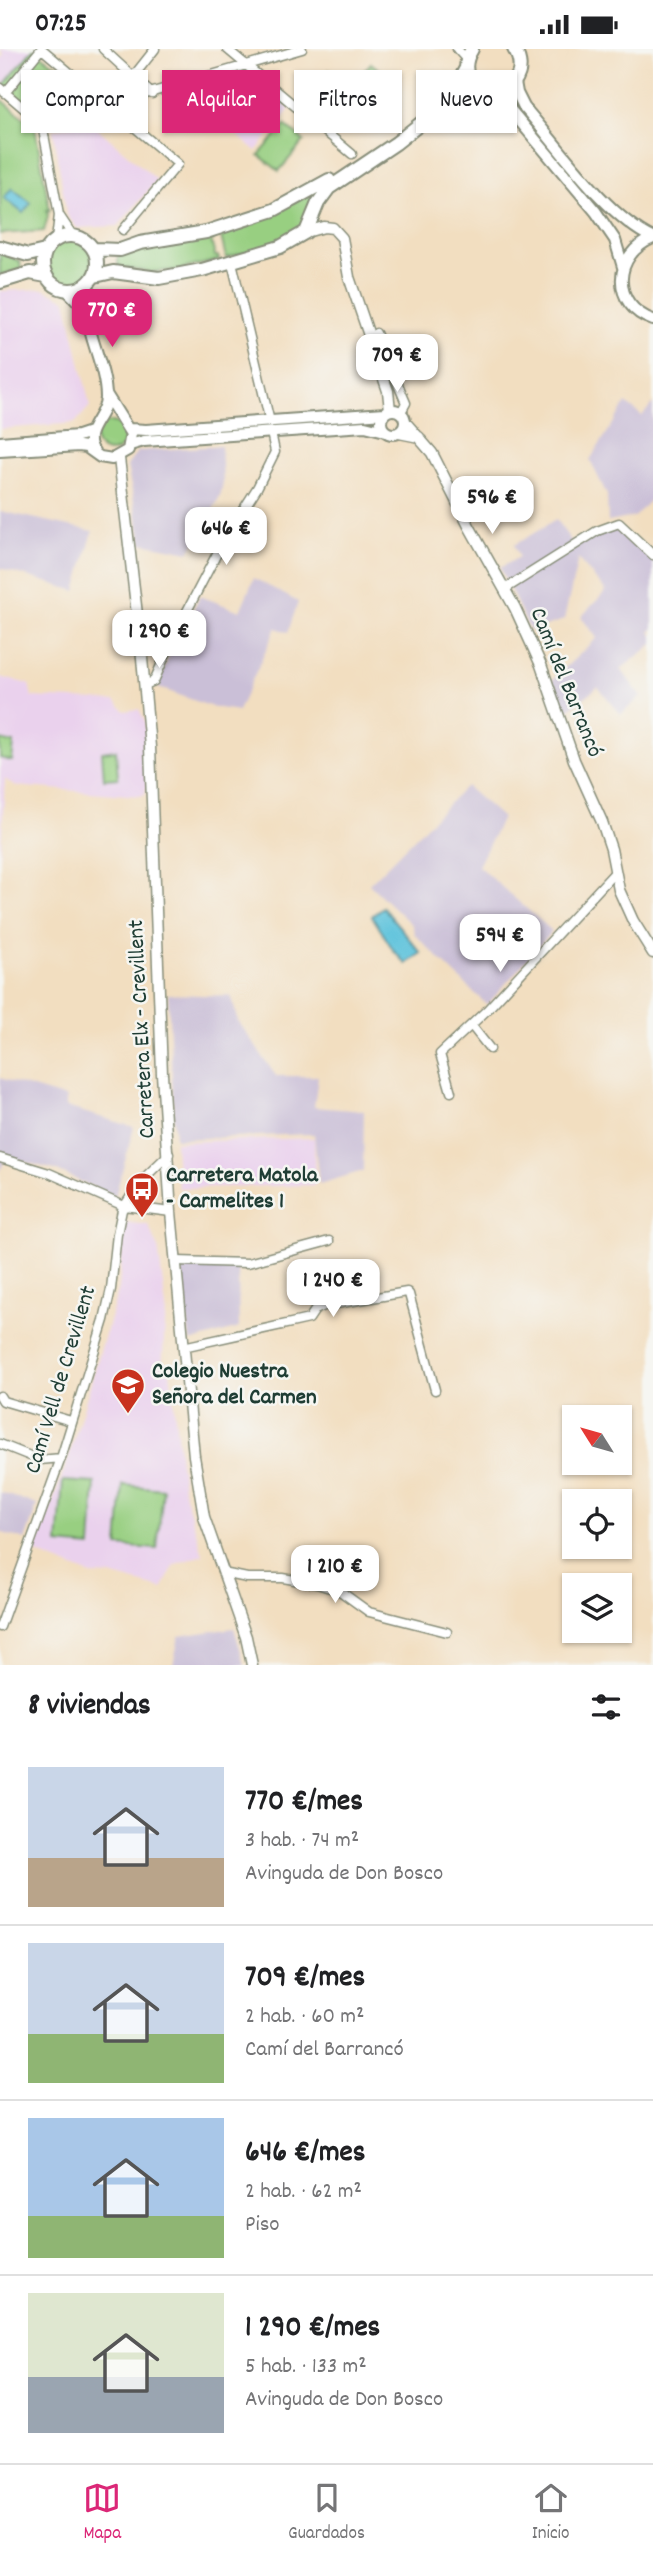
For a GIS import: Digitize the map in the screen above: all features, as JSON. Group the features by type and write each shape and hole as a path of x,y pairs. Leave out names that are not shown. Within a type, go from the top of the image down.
{"main road":[{"path":"517,77 520,70 518,52"},
{"path":"95,249 120,250 140,243 206,232 281,207 327,181 401,130 455,85 469,59"},
{"path":"517,93 524,107 605,202 631,226 653,238"},
{"path":"517,118 596,212 615,240 623,267 622,286 625,297 640,314 653,320"},
{"path":"68,291 113,272 159,278 232,262 279,247 306,232 318,203 329,188 416,128"},
{"path":"0,247 28,255 45,251 56,240 73,236 82,238 95,249 98,262 87,311 106,394 105,405 90,432 89,443 95,453"},
{"path":"623,267 634,249 653,238"},
{"path":"45,251 43,265 46,276 59,288 68,291 87,311"},
{"path":"0,282 30,274 46,276"},
{"path":"106,394 126,424 130,445"},
{"path":"97,421 110,417 146,430 365,426 392,434 396,418"},
{"path":"0,451 79,446 106,459 118,458 130,445 144,441 271,427 396,418"},
{"path":"385,431 381,420 396,418"},
{"path":"0,442 78,436 90,432"}],"street":[{"path":"21,106 3,90 42,49 66,70"},
{"path":"103,49 126,70"},
{"path":"136,70 155,49"},
{"path":"227,49 352,154"},
{"path":"265,59 272,49"},
{"path":"148,95 302,49"},
{"path":"457,49 469,59"},
{"path":"148,90 152,94"},
{"path":"44,133 59,215 56,240"},
{"path":"123,230 178,165 140,133"},
{"path":"59,215 73,236"},
{"path":"306,232 324,227 338,232 342,238 347,271 396,418"},
{"path":"145,685 154,681 223,540 257,488 275,452 232,262"},
{"path":"376,333 407,403 396,418"},
{"name":"Camí del Barrancó","path":"396,418 420,437 432,453 505,589 541,665 574,760 602,822 626,907 653,953"},
{"name":"Carretera Elx - Crevillent","path":"118,458 145,685 156,886 162,1074 171,1212 199,1493 253,1665"},
{"path":"505,589 597,531 619,523 653,555"},
{"path":"451,1091 440,1054 471,1025 615,872"},
{"path":"471,1025 490,1049"},
{"name":"Camí Vell de Crevillent","path":"0,1627 61,1458 104,1320 124,1206 140,1182 169,1154"},
{"path":"0,1158 50,1173 124,1206 171,1212"},
{"path":"176,1261 248,1263 329,1241"},
{"path":"183,1347 309,1319 315,1310 324,1306 407,1292 435,1390"},
{"path":"0,1396 3,1401 71,1420"},
{"path":"0,1444 40,1460 61,1458"},
{"path":"223,1573 247,1578 283,1578 328,1587 340,1591 369,1612 447,1632"}],"shaded area":[{"path":"0,49 33,49 4,84 0,81 0,59 4,55"},
{"path":"280,101 290,109 280,121"},
{"path":"53,133 103,133 157,180 118,226 77,228 67,215"},
{"path":"235,133 271,133 256,151"},
{"path":"44,289 66,300 90,406 75,423 0,429 0,291"},
{"path":"626,403 642,416 653,403 653,497 634,517 608,522 607,495 590,460"},
{"path":"221,446 223,482 220,497 189,552 142,543 127,466 138,451"},
{"path":"0,511 93,531 76,591 0,568"},
{"path":"556,520 572,542 618,527 653,558 653,629 650,632 653,644 621,669 641,697 621,714 598,687 563,714 552,680 597,638 581,617 606,591 578,559 564,620 530,631 500,568 519,557 514,545"},
{"path":"254,578 298,602 288,632 276,628 238,711 212,707 157,687 169,656 200,596 240,611"},
{"path":"0,677 29,684 32,697 115,701 125,711 139,709 145,722 148,772 145,794 140,796 15,786 5,779 0,863"},
{"path":"466,786 502,818 478,866 552,931 487,1005 415,935 412,925 369,884"},
{"path":"168,994 231,996 238,1021 276,1076 318,1076 314,1107 364,1111 363,1171 319,1184 314,1134 175,1139"},
{"path":"0,1078 66,1098 66,1107 134,1127 115,1197 55,1170 6,1157 0,1172"},
{"path":"314,1138 315,1185 178,1188 175,1142"},
{"name":"Colegio Nuestra Señora del Carmen","path":"124,1224 148,1225 158,1247 166,1308 162,1369 170,1371 183,1489 203,1555 175,1564 162,1589 114,1576 91,1575 34,1552 68,1460 119,1288"},
{"path":"181,1266 238,1267 239,1328 190,1342"},
{"path":"0,1492 37,1505 25,1540 0,1532"},
{"path":"234,1628 245,1665 173,1665 179,1636"}],"green space":[{"path":"33,49 64,70 21,70 21,101 3,86"},
{"path":"371,63 380,70 365,70"},
{"path":"0,98 21,116 21,133 36,133 50,211 47,210 44,231 0,234"},
{"path":"285,125 304,141 279,171 259,155"},
{"path":"315,193 305,221 297,231 278,242 226,258 220,232"},
{"path":"213,235 214,239 211,241 215,256 218,256 219,260 178,270 149,272 118,267 118,256 143,247"},
{"path":"70,240 86,246 92,262 86,278 70,284 54,278 48,262 54,246"},
{"path":"0,253 20,261 21,269 0,275"},
{"path":"110,422 121,426 125,437 121,448 110,452 99,448 95,437 99,426"},
{"path":"0,740 14,743 12,761 0,758"},
{"path":"116,750 118,778 104,779 102,752"},
{"path":"63,1481 95,1483 91,1547 58,1544"},
{"path":"123,1485 163,1489 157,1549 118,1546"}],"water":[{"path":"12,188 31,203 23,213 4,198"},
{"path":"383,907 421,953 406,964 394,951 372,916"}],"place":[{"name":"Carretera Matola - Carmelites 1","path":"142,1219"},
{"name":"Colegio Nuestra Señora del Carmen","path":"128,1415"}]}
